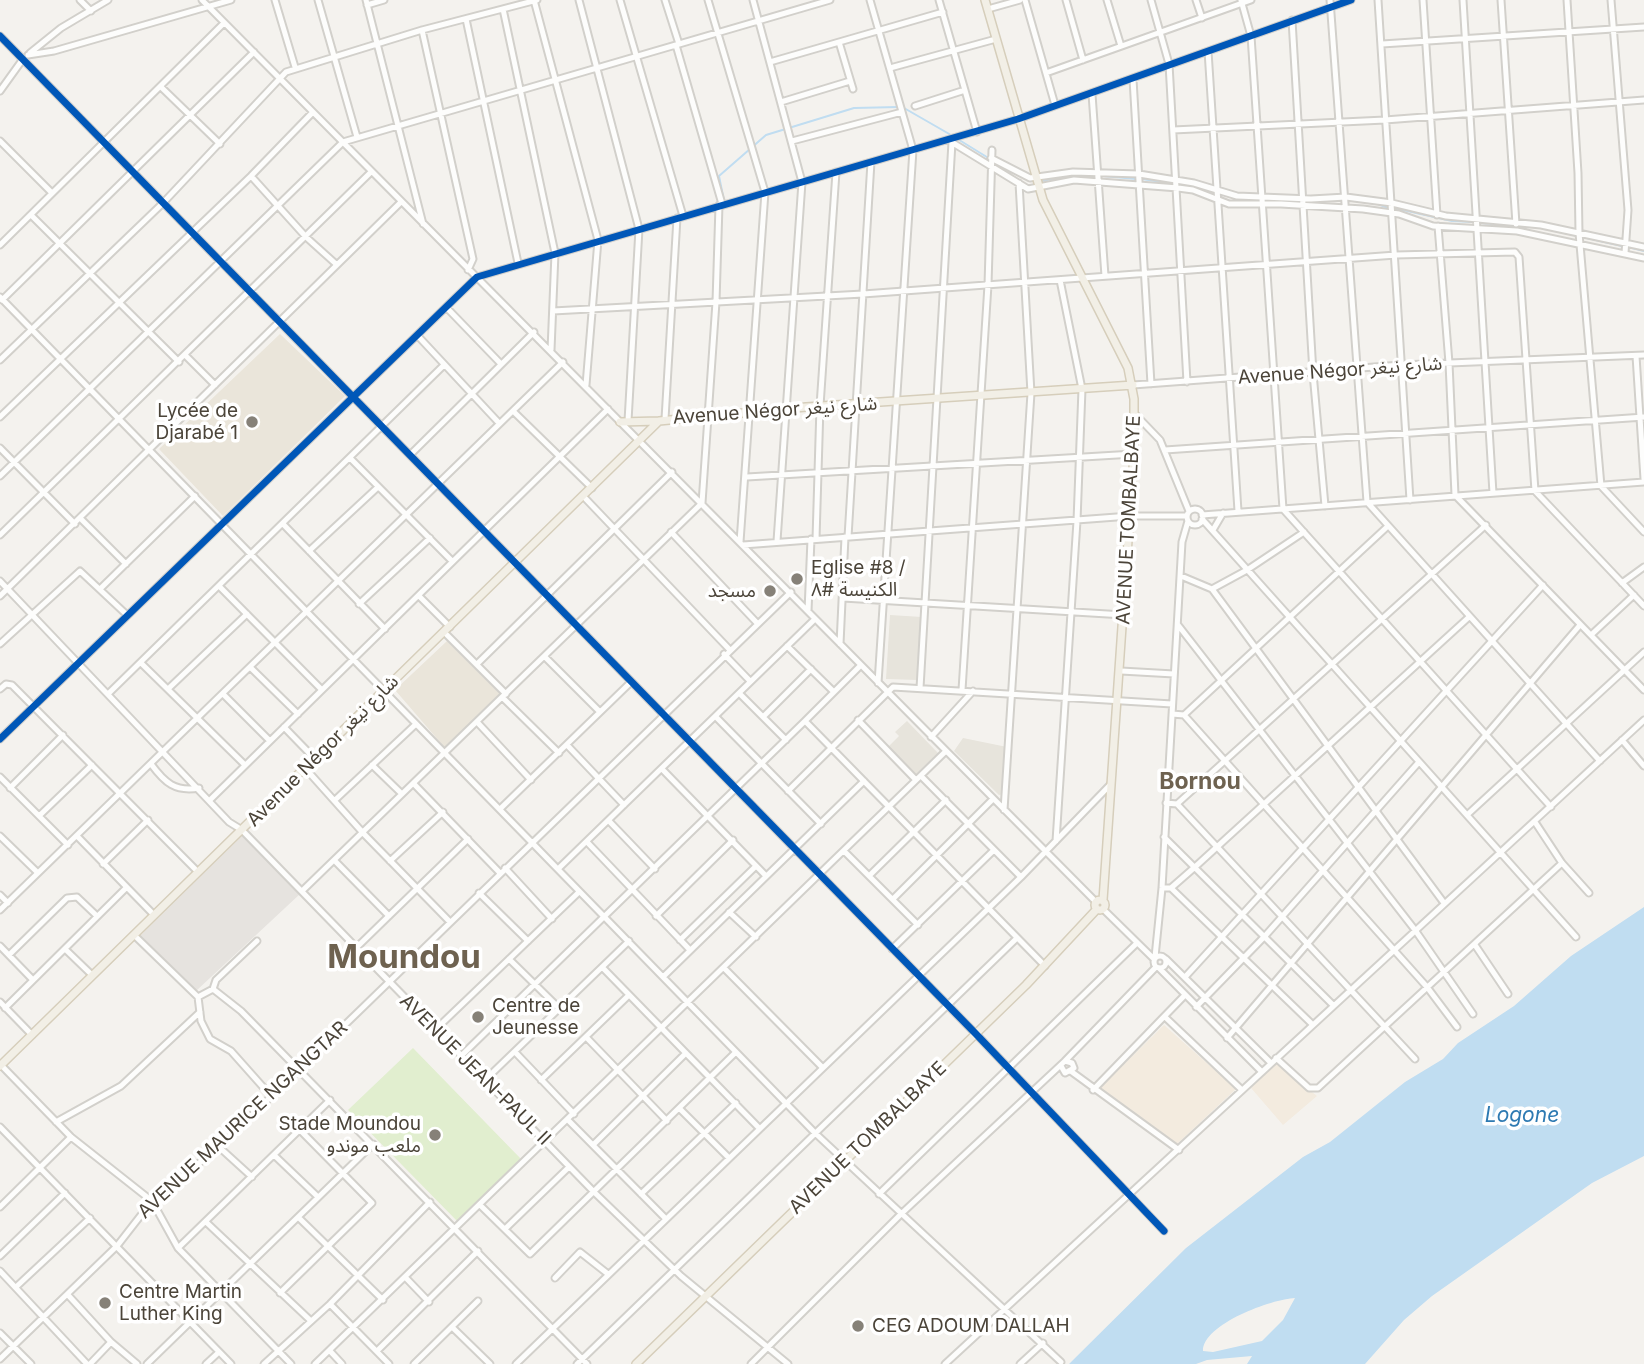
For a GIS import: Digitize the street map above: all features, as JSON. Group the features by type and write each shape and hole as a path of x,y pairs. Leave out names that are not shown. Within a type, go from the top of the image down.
{"main road":[{"name":"AVENUE TOMBALBAYE","path":"636,1364 1045,966 1100,905 1119,699 1135,454 1133,385 1128,368 1037,181 985,0"},
{"name":"Avenue Négor شارع نيغر","path":"0,1065 662,420 786,408 1133,385"},
{"path":"624,421 662,420"}],"street":[{"path":"80,0 91,11"},
{"path":"0,91 26,57 61,28 108,0"},
{"path":"202,0 468,270 534,332 608,410 624,421 640,441 931,737 1154,958 1158,968 1262,1072"},
{"path":"26,57 231,0"},
{"path":"275,0 295,67"},
{"path":"318,0 356,137"},
{"path":"384,0 366,2 423,224"},
{"path":"0,360 163,203 281,80 285,72 422,30 535,0 598,240 586,385"},
{"path":"579,0 639,229 624,421"},
{"path":"620,0 680,217 662,420"},
{"path":"302,891 364,834 702,503 720,205 665,0"},
{"path":"708,0 765,192 742,543"},
{"path":"753,0 802,181 777,541"},
{"path":"796,0 799,9"},
{"path":"0,477 343,142 830,0"},
{"path":"870,0 913,150 899,402 878,683"},
{"path":"939,0 976,132"},
{"path":"988,9 1023,0 1055,105"},
{"path":"1066,0 1083,60"},
{"path":"1107,0 1121,46"},
{"path":"1151,0 1169,64 1183,270 1187,382"},
{"path":"1196,0 1202,18"},
{"path":"1046,73 1251,0"},
{"path":"0,739 477,277 518,262 1018,119 1251,36 1331,3 1351,0"},
{"path":"1378,0 1410,500"},
{"path":"1423,0 1437,215"},
{"path":"1462,0 1493,493"},
{"path":"1501,0 1516,231"},
{"path":"1567,0 1575,105 1579,237 1601,486 1644,531"},
{"path":"1611,0 1628,210 1625,253"},
{"path":"1241,2 1251,36 1255,127 1283,509 1551,807"},
{"path":"1331,3 1367,502 1600,761"},
{"path":"503,9 555,253 551,350"},
{"path":"770,62 943,12"},
{"path":"466,19 518,262"},
{"path":"1292,20 1325,506"},
{"path":"1,243 224,23"},
{"path":"1382,44 1644,27"},
{"path":"422,30 473,259 468,270"},
{"path":"0,36 26,57 132,173 383,426 515,565 976,1034 1164,1231"},
{"path":"890,68 996,39"},
{"path":"839,41 853,89"},
{"path":"1208,51 1238,511"},
{"path":"254,52 60,245 1,299 815,1133 1061,1362"},
{"path":"1133,79 1152,384"},
{"path":"781,102 850,81"},
{"path":"161,87 219,144"},
{"path":"915,106 965,90"},
{"path":"1092,94 1105,276"},
{"path":"1173,130 1385,120 1644,100"},
{"path":"792,141 902,111"},
{"path":"0,417 251,176 313,112"},
{"path":"951,140 992,157 1025,177 1037,181 1139,175 1216,195 1229,204 1303,198 1516,222 1579,237 1644,258"},
{"path":"920,688 946,287 951,140"},
{"path":"0,141 52,193"},
{"path":"992,157 1019,184 1028,189 1037,181"},
{"path":"962,690 982,396 992,157"},
{"path":"840,644 871,162"},
{"path":"0,535 121,420 371,172"},
{"path":"808,611 836,172"},
{"path":"251,176 306,237 335,264"},
{"path":"1098,176 1139,185 1178,185 1216,195 1303,206 1347,203 1393,208 1438,226 1579,237 1644,247"},
{"path":"1004,810 1031,393 1027,282 1019,184"},
{"path":"0,596 401,202"},
{"path":"31,215 178,362"},
{"path":"1438,226 1449,363 1455,495 1644,690"},
{"path":"553,311 863,294 1396,255 1515,252 1519,257 1535,491 1644,606"},
{"path":"1056,842 1063,696 1077,521 1082,389 1060,280"},
{"path":"446,307 501,364"},
{"path":"410,455 534,332"},
{"path":"417,335 499,423"},
{"path":"185,355 215,385"},
{"name":"Avenue Négor شارع نيغر","path":"1133,385 1401,365 1644,355"},
{"path":"1135,414 1150,427 1165,450 1188,516 1196,525 1202,517 1238,511 1601,486 1644,480 1636,356"},
{"path":"0,910 278,643 305,610 408,514 563,362"},
{"path":"108,694 444,365"},
{"path":"211,800 608,410"},
{"path":"513,411 592,488"},
{"path":"1165,450 1642,417"},
{"path":"0,448 75,524"},
{"path":"747,477 976,461 1135,454"},
{"path":"351,459 452,561"},
{"path":"477,664 671,472"},
{"path":"309,551 378,486"},
{"path":"101,588 195,496"},
{"path":"584,497 727,652 750,681"},
{"path":"742,543 1130,516 1188,516 1197,510 1247,570 1576,937"},
{"path":"1213,530 1223,513"},
{"path":"1154,958 1162,888 1182,542 1188,516"},
{"path":"81,519 126,564"},
{"path":"283,524 385,629"},
{"path":"1177,804 1486,525"},
{"path":"1184,715 1388,526"},
{"path":"1212,589 1247,570 1304,532"},
{"path":"671,533 757,623"},
{"path":"359,604 430,538"},
{"path":"1622,583 1644,567"},
{"path":"0,644 75,572 86,573 127,615"},
{"path":"1181,576 1212,589 1444,903"},
{"name":"AVENUE JEAN-PAUL II","path":"0,582 211,800 229,822 242,830 594,1192 673,1269 788,1364"},
{"path":"1186,976 1543,585"},
{"path":"219,586 322,690"},
{"name":"AVENUE MAURICE NGANGTAR","path":"0,1359 117,1245 152,1201 219,1147 791,592"},
{"path":"1591,635 1633,595"},
{"path":"419,596 505,696 559,753"},
{"path":"843,598 1124,615"},
{"path":"169,689 247,614"},
{"path":"1162,888 1171,888 1195,867 1469,617"},
{"path":"558,869 815,619"},
{"path":"1178,625 1415,930 1473,1014"},
{"path":"1227,1038 1580,625"},
{"path":"787,646 834,692"},
{"path":"1467,815 1644,652"},
{"path":"545,657 600,712"},
{"path":"141,663 245,765"},
{"path":"461,1056 763,764 861,665"},
{"path":"251,668 298,714"},
{"path":"763,717 811,669"},
{"path":"1121,671 1174,674"},
{"path":"500,809 630,682"},
{"path":"0,688 6,684 12,685 198,872"},
{"path":"788,790 893,687 1013,692 1172,704"},
{"path":"931,737 973,691"},
{"path":"739,693 786,740"},
{"path":"223,694 270,741"},
{"path":"1172,714 1184,715 1427,987 1457,1027"},
{"path":"716,717 821,824"},
{"path":"858,720 918,778 946,800 1021,877"},
{"path":"945,1364 1644,720"},
{"path":"805,721 1045,966"},
{"path":"478,723 531,780"},
{"path":"335,800 416,724"},
{"path":"284,727 314,758"},
{"path":"10,788 63,735"},
{"path":"1622,740 1644,766"},
{"path":"567,745 624,805"},
{"path":"315,1364 946,751"},
{"path":"1196,1007 1265,936 1419,762"},
{"path":"151,764 171,786 184,791 199,788"},
{"path":"39,816 92,765"},
{"path":"372,765 402,794"},
{"path":"305,768 364,834 450,922"},
{"path":"662,769 766,876"},
{"path":"0,777 68,845"},
{"path":"664,976 864,781"},
{"path":"414,784 552,919"},
{"path":"516,1364 916,975 1046,853 1112,784"},
{"path":"893,899 993,799"},
{"path":"869,876 946,800"},
{"path":"1166,803 1177,804 1415,1059"},
{"path":"390,861 443,812"},
{"path":"103,864 148,820"},
{"path":"609,821 655,869"},
{"path":"1535,822 1562,863 1589,893"},
{"path":"0,836 38,873"},
{"path":"77,836 154,915"},
{"path":"1164,836 1333,1005"},
{"path":"356,948 468,839"},
{"path":"656,916 733,840"},
{"path":"587,842 690,950"},
{"path":"892,949 994,850"},
{"path":"844,851 918,925"},
{"path":"335,861 389,916"},
{"path":"1154,958 1164,957 1236,1027 1314,1090 1427,987 1446,973 1562,863"},
{"path":"680,940 756,866"},
{"path":"5,1008 126,888"},
{"path":"1171,888 1223,935 1312,1025"},
{"path":"435,1030 579,892"},
{"path":"479,893 528,941"},
{"path":"0,895 8,903"},
{"path":"9,956 67,898 76,897 97,916"},
{"path":"729,912 756,937"},
{"path":"134,935 198,997 200,1012 210,1039 231,1051 271,1096"},
{"path":"213,989 241,1011 330,1100 582,1362 673,1269 1017,938"},
{"path":"751,1364 901,1214 1063,1064 1158,968 1166,964 1158,938"},
{"path":"198,997 213,989 216,980 257,941"},
{"path":"485,1080 629,941"},
{"path":"879,1194 1137,943"},
{"path":"1475,945 1508,994"},
{"path":"0,946 33,979"},
{"path":"65,949 92,975"},
{"path":"509,959 560,1009"},
{"path":"602,967 759,1128"},
{"path":"724,968 822,1067"},
{"path":"541,1080 629,995"},
{"path":"1093,1090 1185,995"},
{"path":"0,1002 32,1035"},
{"path":"56,1122 121,1086 200,1012"},
{"path":"1165,1017 1242,1090"},
{"path":"587,1038 667,1121"},
{"path":"515,1052 574,1114"},
{"path":"480,1205 530,1254 736,1052"},
{"path":"593,1145 686,1053"},
{"path":"1063,1064 1073,1065 1072,1072"},
{"path":"1063,1064 1065,1073 1072,1072 1093,1090 1179,1150"},
{"path":"0,1065 71,1137 152,1201 178,1248 291,1364"},
{"path":"178,1248 330,1100"},
{"path":"642,1194 736,1103"},
{"path":"680,1109 729,1158"},
{"path":"568,1120 666,1219"},
{"path":"0,1128 117,1245 230,1364"},
{"path":"281,1293 372,1203 300,1130"},
{"path":"0,1207 71,1137"},
{"path":"147,1364 373,1144"},
{"path":"219,1147 252,1177"},
{"path":"274,1155 318,1197"},
{"path":"505,1229 569,1167"},
{"path":"0,1256 65,1193"},
{"path":"264,1364 330,1304 430,1202"},
{"path":"298,1217 383,1300"},
{"path":"16,1287 90,1218"},
{"path":"206,1222 311,1321"},
{"path":"377,1351 478,1251"},
{"path":"555,1278 580,1252 608,1274"},
{"path":"0,1270 88,1364 111,1342"},
{"path":"406,1278 429,1302"},
{"path":"68,1295 111,1342 137,1364"},
{"path":"414,1364 478,1301"},
{"path":"330,1304 389,1364"},
{"path":"452,1327 490,1364"},
{"path":"0,1333 31,1364"},
{"path":"1020,1364 1042,1343"},
{"path":"330,1351 342,1364"},
{"path":"206,1364 219,1352"}],"shaded area":[{"name":"Lycée de Djarabé 1","path":"280,334 345,396 223,516 159,449"},
{"path":"890,615 922,617 918,680 886,679"},
{"path":"447,641 501,695 446,749 395,690"},
{"path":"907,721 938,753 915,775 888,747 899,736 895,732"},
{"path":"963,738 1007,747 1004,794 999,795 954,751"},
{"path":"242,836 300,894 196,991 140,936"},
{"path":"1164,1025 1236,1089 1177,1144 1099,1089"},
{"path":"1276,1064 1317,1096 1283,1125 1251,1088"}],"green space":[{"name":"Stade Moundou ملعب موندو","path":"413,1048 522,1160 458,1222 348,1110"}],"water":[{"name":"Logone","path":"1644,907 1644,1156 1592,1183 1432,1296 1404,1320 1365,1364 1247,1364 1252,1356 1207,1360 1196,1364 1069,1364 1186,1248 1303,1157 1330,1142 1405,1082 1443,1059 1458,1043 1514,1006 1571,956","holes":["1295,1298 1283,1320 1262,1341 1213,1352 1203,1351 1206,1341 1214,1331 1226,1323 1256,1308"]}],"waterway":[{"path":"724,201 719,176 766,135 854,108 899,107"},
{"path":"904,108 951,135"},
{"path":"956,138 990,159"},
{"path":"1019,175 1036,182"},
{"path":"1042,181 1070,175"},
{"path":"1104,176 1136,179"},
{"path":"1142,179 1206,189"},
{"path":"1315,201 1351,200"},
{"path":"1378,204 1388,208"},
{"path":"1394,208 1452,221 1474,222"},
{"path":"1480,223 1513,225"},
{"path":"1539,227 1622,246"},
{"path":"1628,247 1644,251"},
{"path":"668,413 674,311"}],"cycle path":[{"path":"0,739 477,277 1018,119 1351,0"},
{"path":"0,36 976,1034 1164,1231"}],"place":[{"name":"Lycée de Djarabé 1","path":"252,422"},
{"name":"Eglise #8 / الكنيسة #٨","path":"797,579"},
{"name":"مسجد","path":"770,591"},
{"name":"Centre de Jeunesse","path":"478,1017"},
{"name":"Stade Moundou ملعب موندو","path":"435,1135"},
{"name":"Centre Martin Luther King","path":"105,1303"},
{"name":"CEG ADOUM DALLAH","path":"858,1326"}],"district":[{"name":"Bornou","path":"1200,782"},
{"name":"Moundou","path":"404,958"}]}
